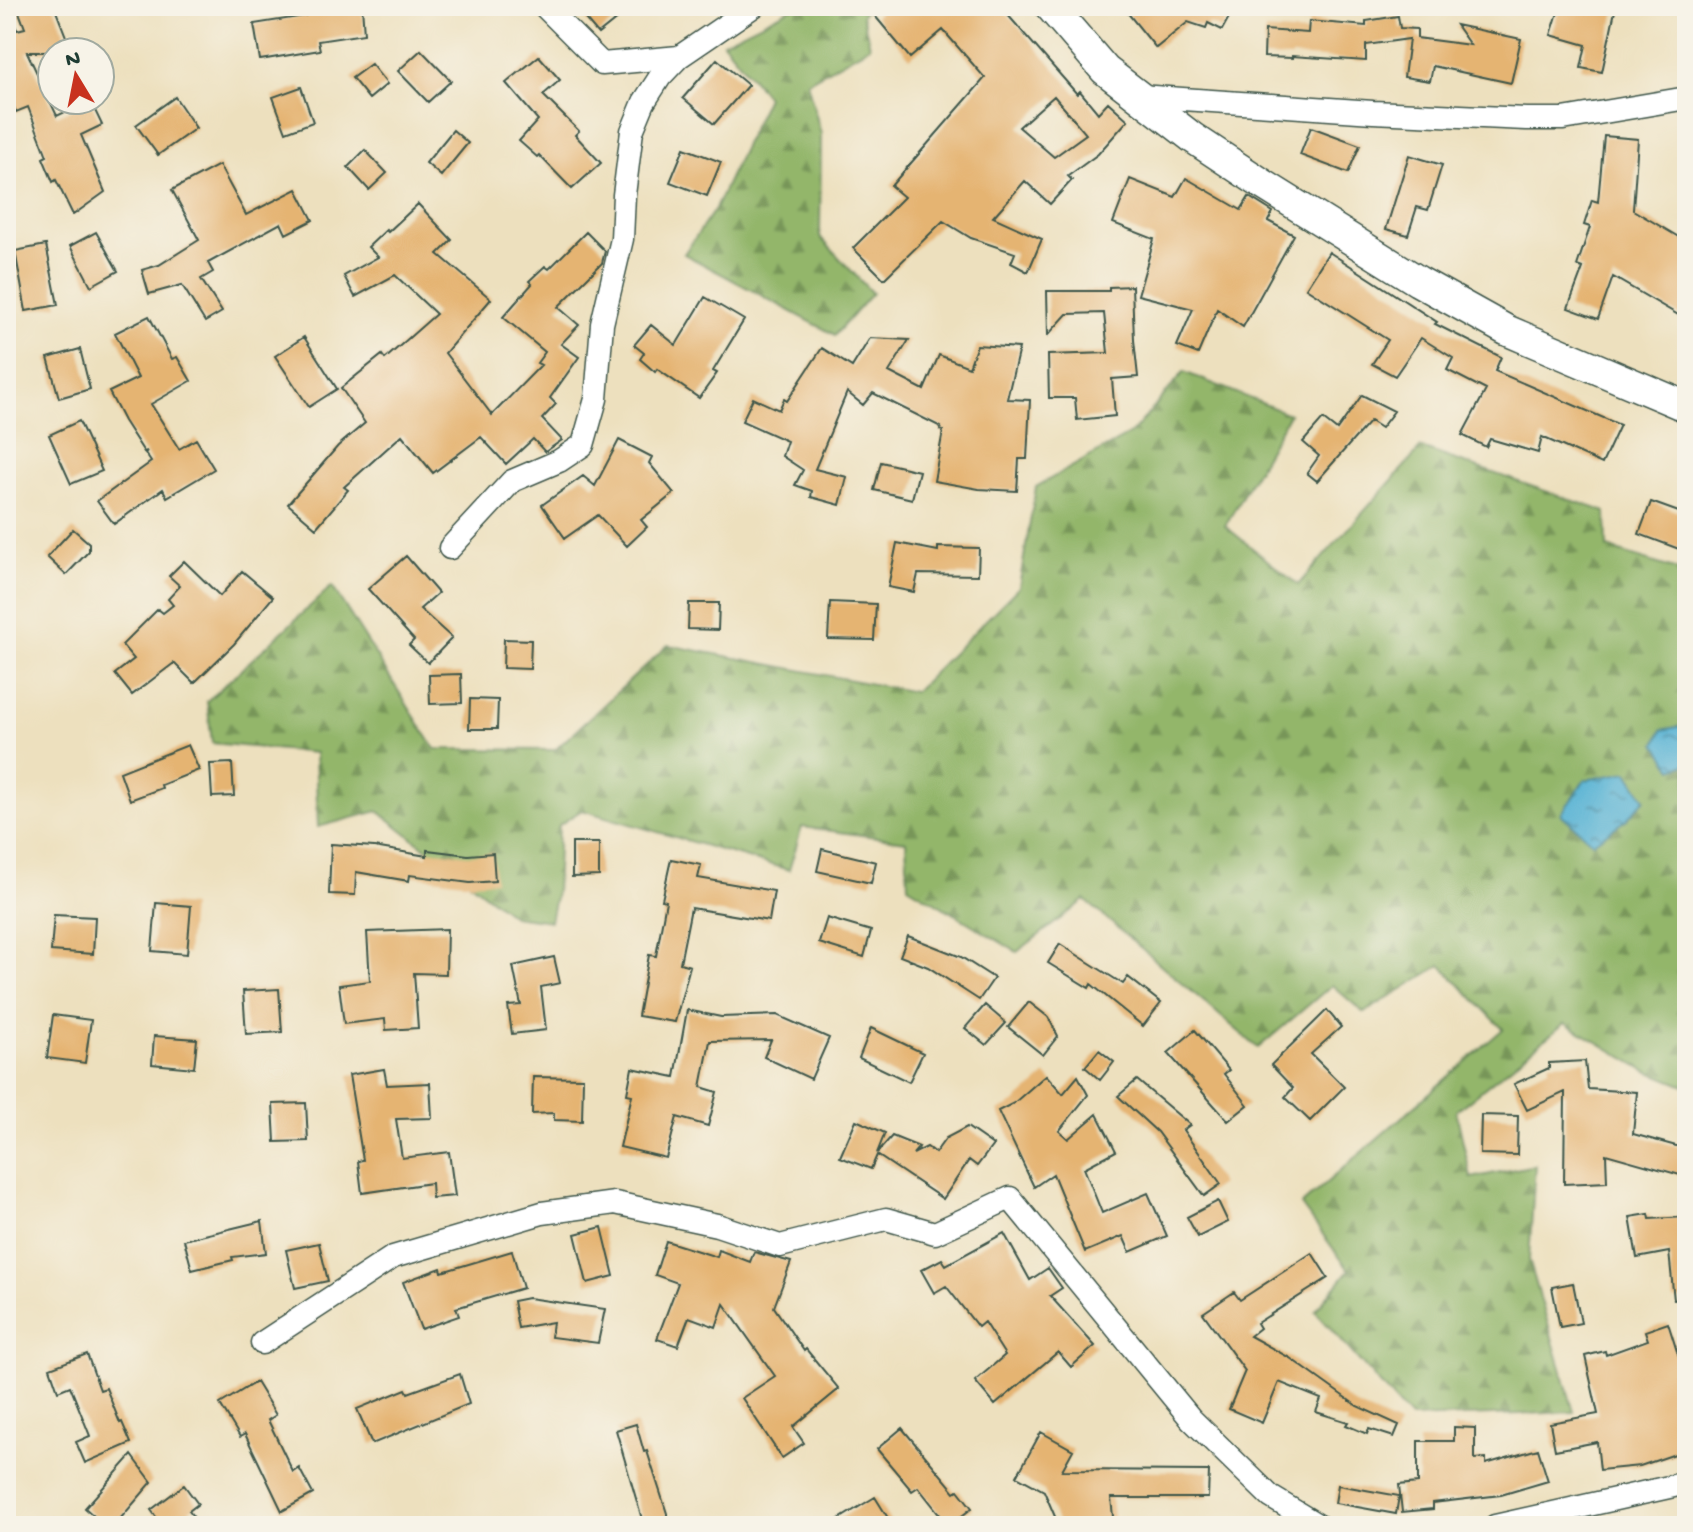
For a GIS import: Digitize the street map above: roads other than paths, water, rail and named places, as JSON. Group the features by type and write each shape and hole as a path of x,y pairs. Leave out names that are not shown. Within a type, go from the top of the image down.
{"main road":[{"path":"1050,6 1105,70 1193,138 1264,185 1418,281 1506,330 1687,407"}],"street":[{"path":"544,6 602,64 679,57"},
{"path":"450,548 512,481 559,461 583,445 596,399 602,324 622,239 632,131 652,89 679,57 754,6"},
{"path":"1139,96 1526,119 1563,119 1687,98"},
{"path":"262,1343 393,1257 542,1213 615,1203 717,1225 780,1246 886,1219 935,1233 1010,1198 1191,1419 1271,1497 1319,1526"},
{"path":"1495,1526 1687,1483"}],"water":[{"path":"1687,725 1687,764 1673,769 1656,744 1662,730"},
{"path":"1628,772 1645,799 1627,819 1593,843 1561,814 1585,780"}]}
